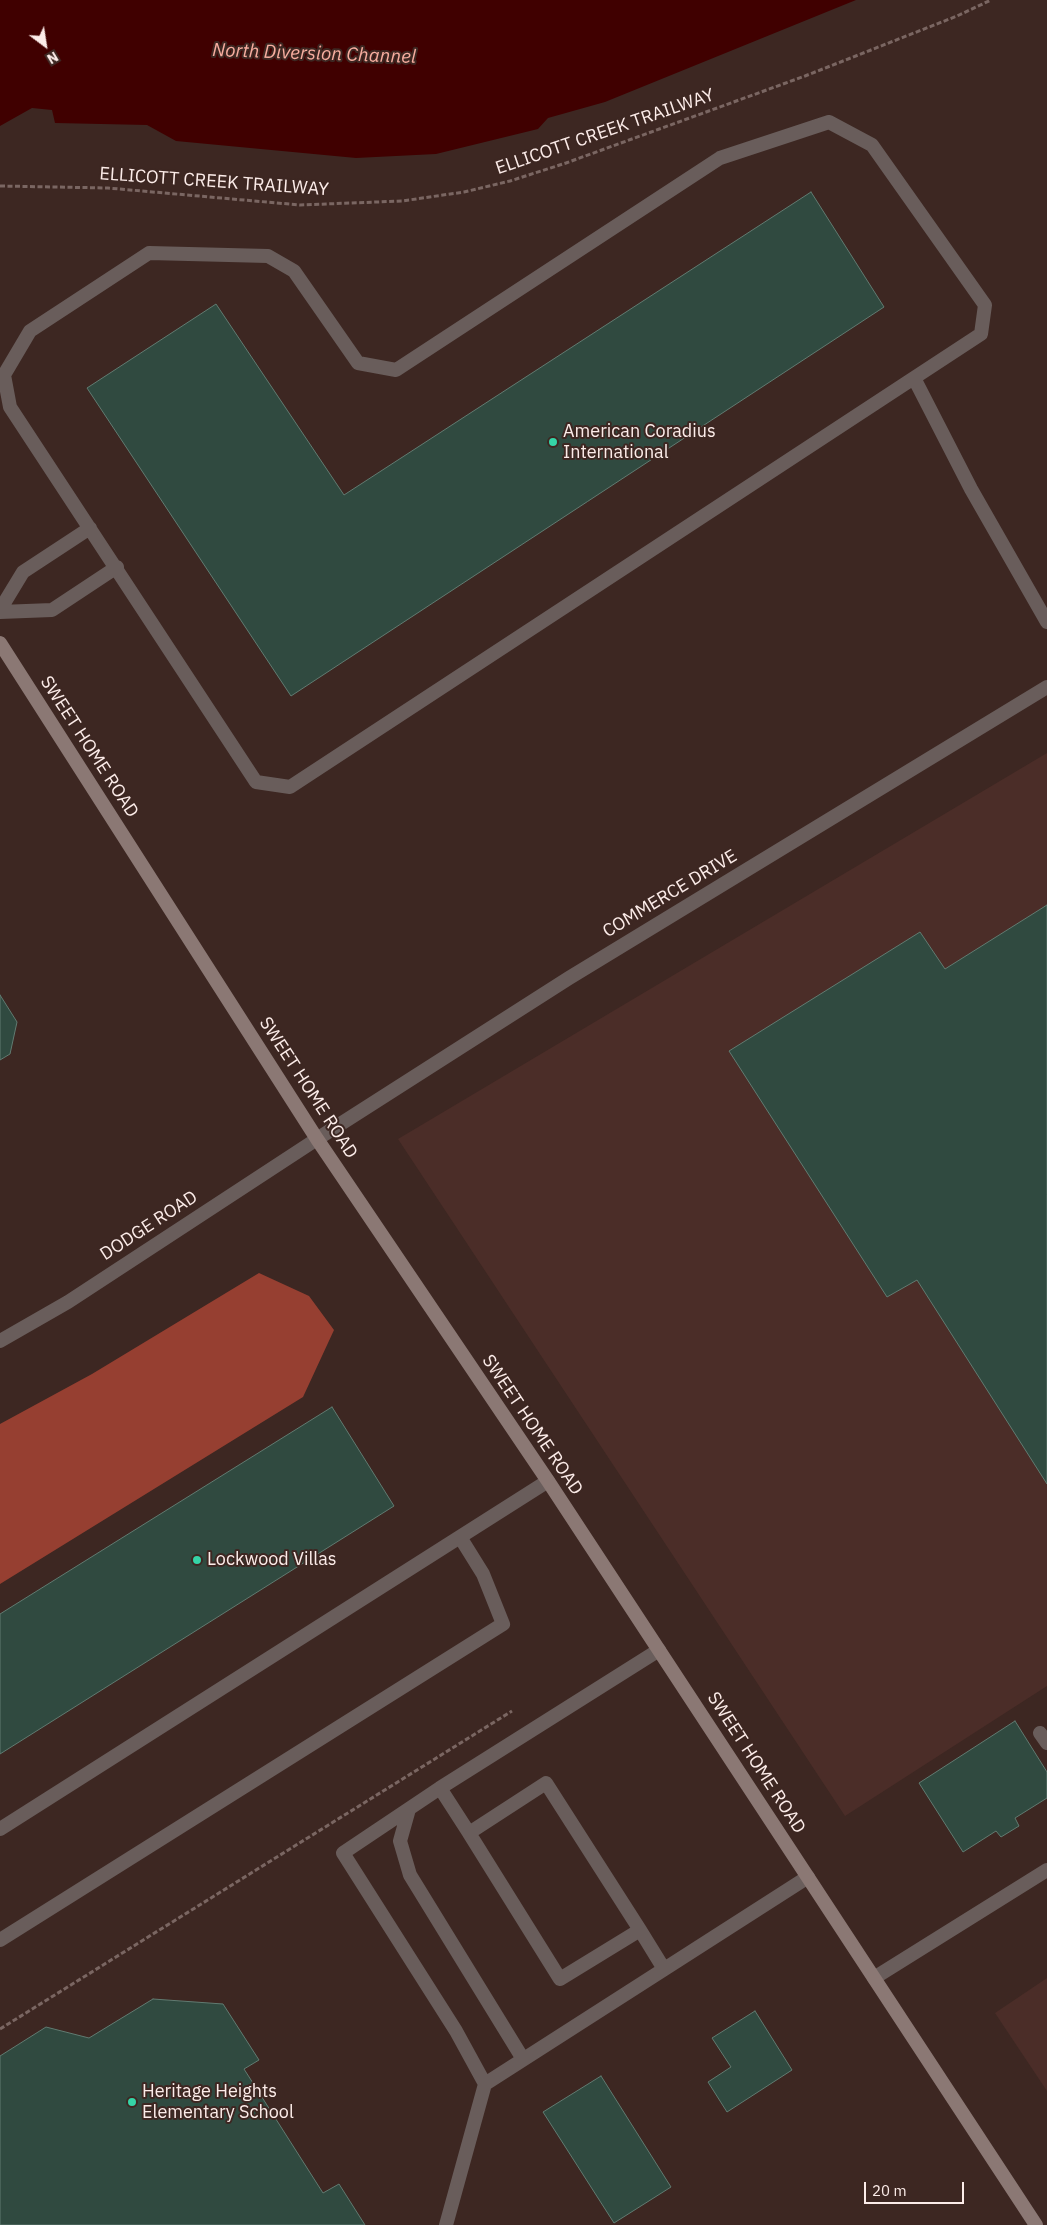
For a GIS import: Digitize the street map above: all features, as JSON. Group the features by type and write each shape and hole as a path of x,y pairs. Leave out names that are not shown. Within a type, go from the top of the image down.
{"main road":[{"name":"SWEET HOME ROAD","path":"0,644 317,1139 548,1481 1036,2225"}],"street":[{"path":"829,122 872,145 985,305 981,334 290,787 256,782 90,528 10,406 4,375 30,331 149,253 268,256 294,271 358,363 396,370 720,158 829,122"},
{"path":"914,378 971,489 1047,622"},
{"path":"0,611 23,572 90,528"},
{"path":"0,611 52,610 117,568"},
{"name":"COMMERCE DRIVE","path":"317,1139 569,978 1047,687"},
{"name":"DODGE ROAD","path":"0,1341 68,1302 317,1139"},
{"path":"0,1829 548,1481"},
{"path":"0,1940 504,1624 483,1574 460,1537"},
{"path":"485,2084 456,2030 343,1853 440,1788 659,1650"},
{"path":"469,1833 546,1783 664,1969"},
{"path":"440,1788 560,1979 640,1930"},
{"path":"409,1809 400,1841 410,1875 523,2059"},
{"path":"874,1978 1047,1870"},
{"path":"446,2225 485,2084 808,1877"}],"path":[{"name":"ELLICOTT CREEK TRAILWAY","path":"0,186 108,188 300,205 402,201 464,192 510,181 593,153 805,76 957,16 991,0"},
{"path":"0,2029 520,1706"}],"shaded area":[{"path":"1047,753 1047,1686 845,1816 398,1139"},
{"path":"259,1273 309,1296 334,1330 303,1397 0,1584 0,1424 92,1374"},
{"path":"1047,1978 1047,2091 995,2013"}],"water":[{"name":"North Diversion Channel","path":"0,0 856,0 605,102 548,118 538,129 436,154 356,158 176,141 147,125 55,123 52,110 32,108 0,126"}],"building":[{"name":"American Coradius International","path":"811,192 884,307 291,696 87,388 216,304 344,495"},
{"path":"1047,905 1047,1484 917,1280 887,1297 729,1051 920,932 945,969"},
{"path":"0,995 17,1022 10,1054 0,1060"},
{"name":"Lockwood Villas","path":"332,1407 394,1506 0,1754 0,1614"},
{"path":"1015,1721 1047,1772 1047,1798 1015,1818 1019,1826 1001,1837 996,1831 963,1852 919,1783"},
{"name":"Heritage Heights Elementary School","path":"153,1999 223,2004 259,2060 244,2069 323,2193 339,2184 365,2225 0,2225 0,2056 46,2027 89,2038"},
{"path":"755,2011 792,2070 727,2112 708,2082 731,2067 712,2038"},
{"path":"601,2076 671,2187 614,2223 543,2112"}],"place":[{"name":"American Coradius International","path":"553,442"},
{"name":"Lockwood Villas","path":"197,1560"},
{"name":"Heritage Heights Elementary School","path":"132,2102"}]}
